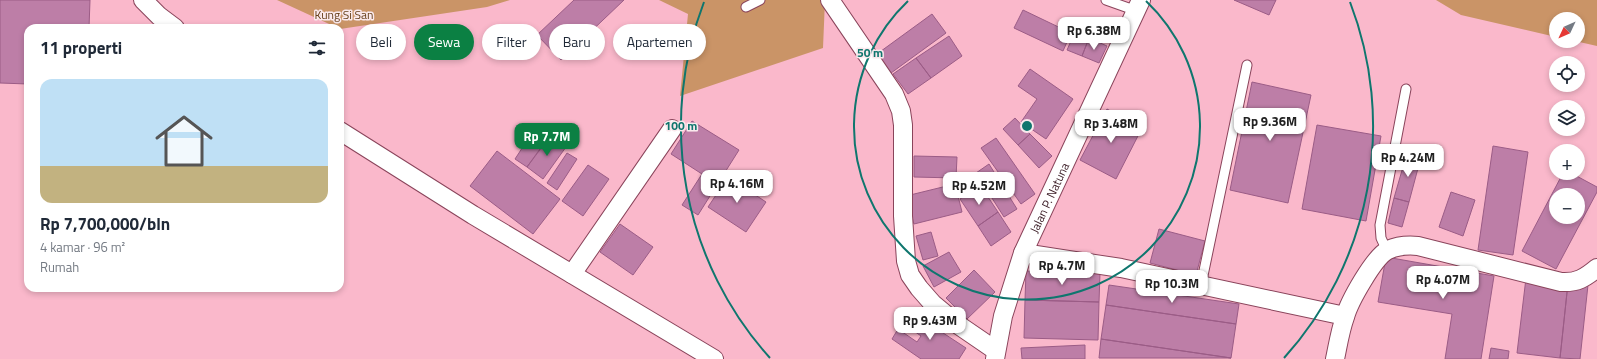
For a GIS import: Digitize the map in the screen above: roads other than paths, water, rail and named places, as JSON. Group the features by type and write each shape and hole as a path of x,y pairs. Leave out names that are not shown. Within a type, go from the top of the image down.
{"street":[{"path":"143,0 170,24"},
{"path":"830,0 894,94 900,111 903,125 903,216 906,261 910,275 933,304 995,355"},
{"name":"Jalan P. Natuna","path":"995,355 1003,316 1023,253 1139,6"},
{"path":"572,274 672,130"},
{"path":"344,134 473,215 714,359"},
{"path":"1335,359 1345,316 1370,269 1387,251 1408,245 1418,246 1561,282 1569,282 1585,278 1597,268"},
{"path":"1023,253 1121,268 1345,316"}],"lane":[{"path":"746,7 760,0"},
{"path":"1106,0 1139,6"},
{"path":"1201,286 1247,65"},
{"path":"1387,251 1381,238 1380,225 1406,89"}],"park label":[{"name":"Kung Si San","path":"344,14"}]}
